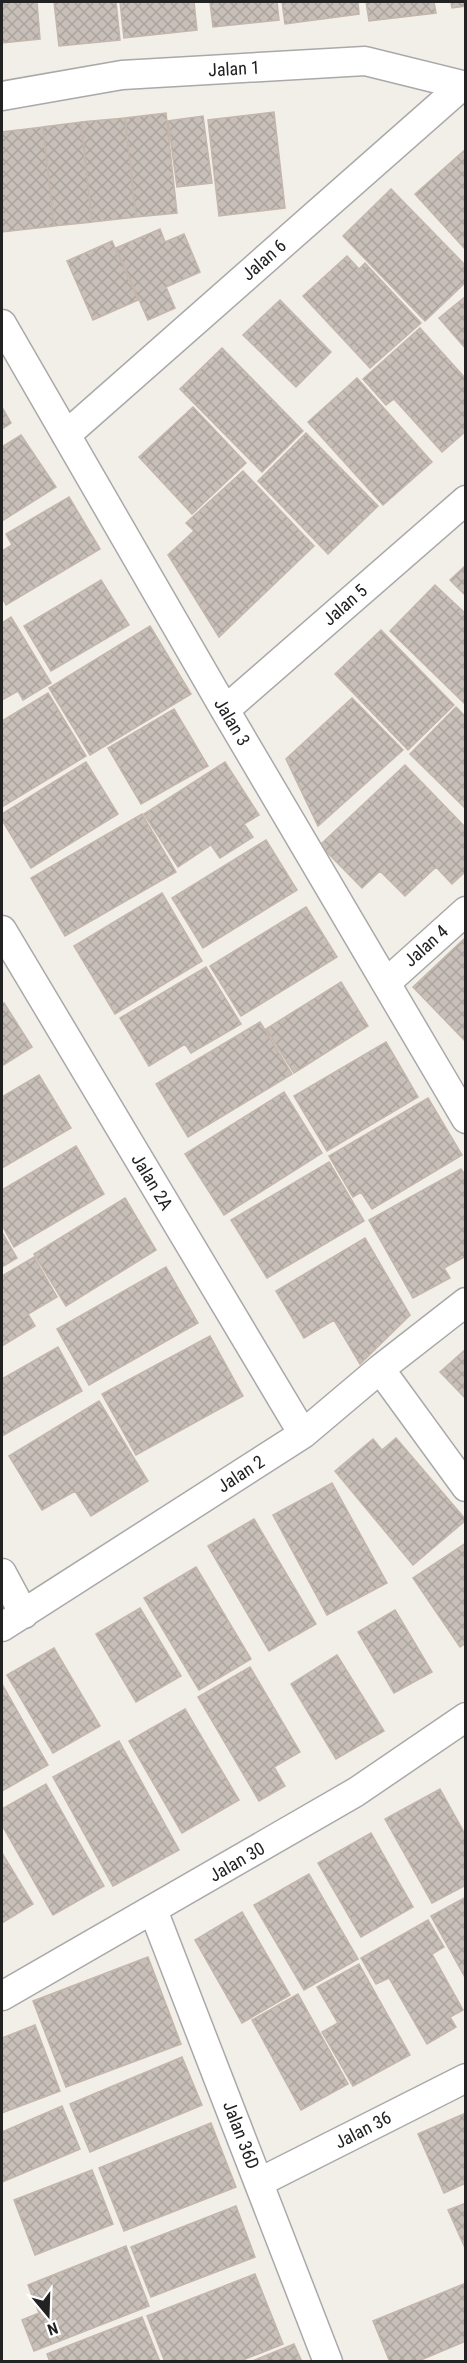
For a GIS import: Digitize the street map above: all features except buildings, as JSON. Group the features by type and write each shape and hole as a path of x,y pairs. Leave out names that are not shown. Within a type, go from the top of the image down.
{"street":[{"name":"Jalan 1","path":"2,96 122,75 365,61 464,85"},
{"name":"Jalan 6","path":"66,435 464,85"},
{"name":"Jalan 3","path":"2,324 465,1119"},
{"name":"Jalan 5","path":"225,710 465,500"},
{"name":"Jalan 4","path":"387,982 465,911"},
{"name":"Jalan 2A","path":"2,930 303,1434"},
{"name":"Jalan 2","path":"13,1620 303,1434 465,1302"},
{"path":"380,1369 465,1487"},
{"path":"2,1574 13,1620"},
{"name":"Jalan 30","path":"2,1996 356,1792 465,1717"},
{"name":"Jalan 36D","path":"153,1910 328,2361"},
{"name":"Jalan 36","path":"260,2182 465,2078"}]}
